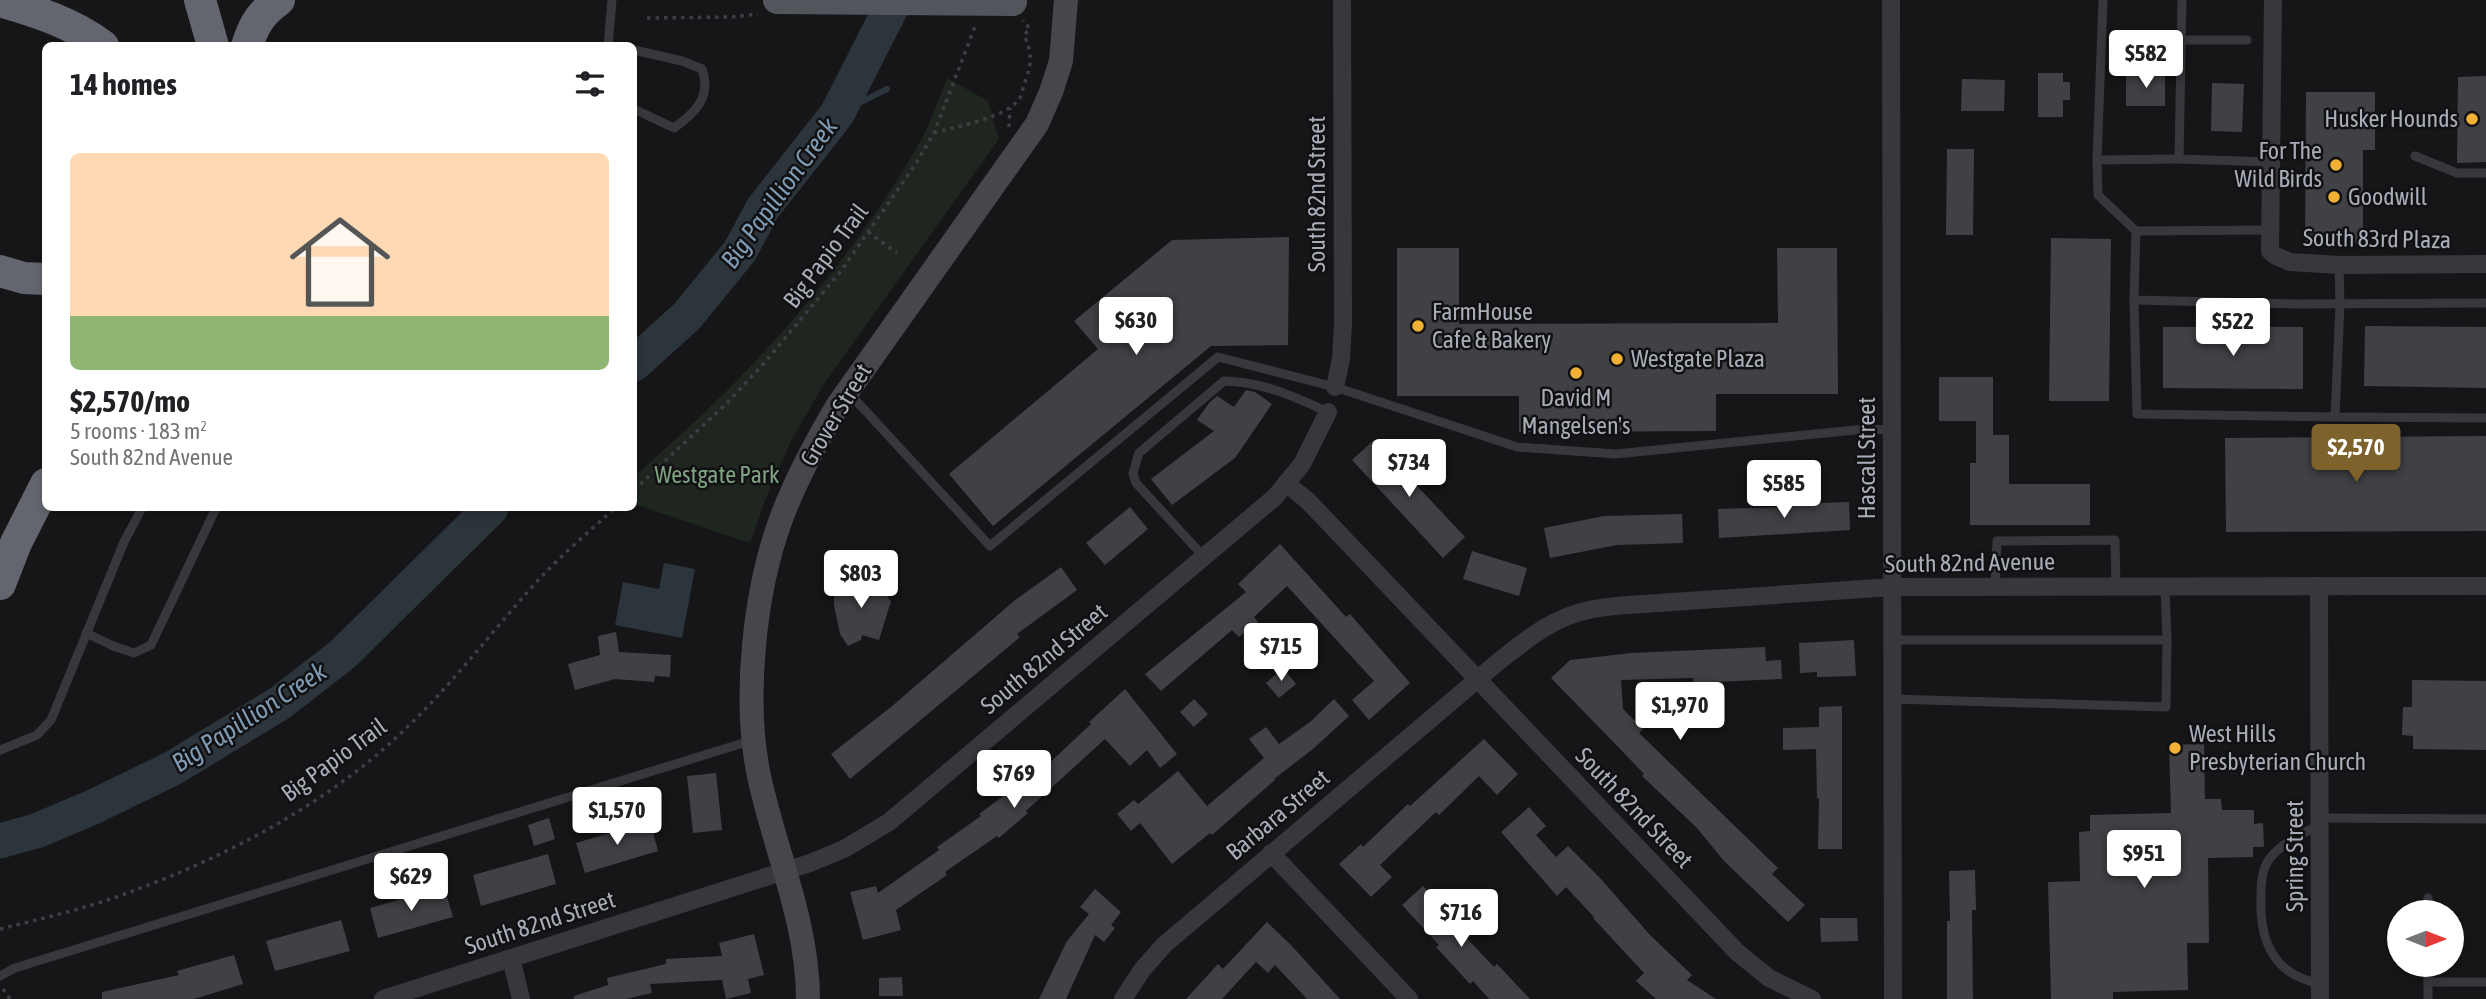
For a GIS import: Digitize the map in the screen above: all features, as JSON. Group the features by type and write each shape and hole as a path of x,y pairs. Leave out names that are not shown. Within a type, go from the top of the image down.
{"highway":[{"path":"200,0 212,42"},
{"path":"249,42 259,17 279,0"},
{"path":"0,1 51,18 97,42"},
{"path":"0,271 24,278 42,279"},
{"path":"0,584 16,543 42,492"}],"main road":[{"path":"772,7 1013,2"}],"street":[{"name":"Grover Street","path":"808,999 806,951 758,774 754,740 752,664 768,568 781,521 810,452 848,391 1037,124 1061,61 1066,0"},
{"name":"South 82nd Street","path":"1335,387 1341,359 1343,324 1342,0"},
{"name":"Hascall Street","path":"1891,0 1893,999"},
{"path":"2270,230 2273,0"},
{"name":"South 83rd Plaza","path":"2270,230 2270,251 2290,262 2339,265 2486,264"},
{"name":"South 82nd Street","path":"383,999 784,871 844,849 889,822 1275,496 1302,464 1328,412"},
{"name":"South 82nd Street","path":"1286,484 1308,502 1737,952 1769,978 1812,999"},
{"name":"Spring Street","path":"2319,586 2320,992"},
{"name":"South 82nd Avenue","path":"1477,680 1540,629 1559,619 1588,610 1642,604 1893,587 2486,586"},
{"name":"Barbara Street","path":"1123,999 1142,970 1164,945 1477,680"},
{"path":"1271,853 1409,999"},
{"path":"511,958 521,999"}],"lane":[{"path":"609,42 612,0"},
{"path":"2103,0 2098,195 2136,231 2270,230"},
{"path":"2179,159 2182,0"},
{"path":"2181,40 2247,40"},
{"path":"637,51 682,61 702,69 706,82 700,106 674,128 637,110"},
{"path":"2415,156 2457,173 2486,173"},
{"path":"2097,160 2271,162"},
{"path":"2136,231 2134,300 2137,414 2486,418"},
{"path":"2335,417 2339,265"},
{"path":"2134,300 2340,304 2486,303"},
{"path":"848,391 990,546 1218,357 1335,387 1517,447 1616,454 1865,429 1891,430"},
{"path":"1203,557 1136,484 1133,473 1139,453 1224,381 1273,387 1328,412"},
{"path":"0,750 37,735 51,720 124,542 140,511"},
{"path":"86,633 134,653 151,646 215,511"},
{"path":"1995,587 1997,541 2115,540 2116,587"},
{"path":"1893,699 2166,706 2165,587"},
{"path":"1893,640 2167,640"},
{"path":"0,976 29,964 754,740"},
{"path":"2320,992 2289,972 2273,954 2263,936 2260,915 2261,878 2268,861 2293,838 2319,821 2486,819"},
{"path":"2428,977 2428,999"},
{"path":"2428,982 2486,982"}],"path":[{"path":"647,18 731,17 772,7"},
{"name":"Big Papio Trail","path":"637,487 726,404 766,361 841,271 934,133 978,19"},
{"path":"934,133 996,115 1010,108 1020,97 1031,66 1031,51 1024,35 1030,29"},
{"path":"1008,129 1010,108"},
{"path":"868,232 897,253"},
{"name":"Big Papio Trail","path":"0,929 121,895 185,870 244,842 298,811 339,783 399,736 450,683 526,594 612,511"},
{"path":"0,984 10,999"}],"green space":[{"name":"Westgate Park","path":"947,78 988,101 999,139 824,384 791,441 750,543 637,505 637,473 750,367 821,286 884,201 917,147"}],"shaded area":[{"path":"664,563 695,569 682,638 615,625 623,582 659,589"}],"building":[{"path":"2038,73 2063,73 2063,82 2070,82 2070,100 2063,100 2063,117 2038,117"},
{"path":"2126,74 2165,74 2165,106 2126,106"},
{"name":"Husker Hounds","path":"2486,76 2486,162 2457,163 2458,77"},
{"path":"1962,79 2005,80 2004,111 1961,111"},
{"path":"2212,83 2244,84 2242,132 2211,131"},
{"name":"Goodwill","path":"2306,92 2375,92 2375,150 2363,150 2363,244 2305,244"},
{"path":"1947,149 1974,149 1973,235 1946,235"},
{"path":"1289,237 1288,345 1211,346 993,526 949,474 1098,349 1074,321 1172,240"},
{"path":"2051,238 2111,239 2109,401 2049,401"},
{"name":"Westgate Plaza","path":"1397,248 1459,248 1459,324 1778,323 1777,248 1837,248 1838,394 1716,394 1716,431 1519,432 1519,396 1397,396"},
{"path":"2365,326 2486,327 2486,388 2364,386"},
{"path":"2163,327 2303,327 2303,389 2163,388"},
{"path":"1939,377 1993,377 1993,435 2009,435 2009,484 2090,484 2090,525 1970,525 1970,463 1976,463 1976,421 1939,421"},
{"path":"1246,390 1255,392 1272,404 1235,458 1172,505 1151,479 1214,431 1197,420 1209,403 1217,396 1234,407"},
{"path":"2486,436 2486,531 2226,532 2225,438"},
{"path":"1374,440 1465,537 1443,558 1352,460"},
{"path":"1849,502 1850,530 1719,538 1718,509"},
{"path":"1130,507 1148,529 1105,565 1086,543"},
{"path":"1682,514 1683,543 1617,545 1550,558 1544,528 1604,516"},
{"path":"1280,544 1346,617 1350,614 1410,683 1369,720 1352,700 1374,681 1287,586 1254,617 1258,622 1239,637 1232,630 1161,691 1145,674 1246,592 1238,584"},
{"path":"1472,551 1527,568 1519,596 1463,579"},
{"path":"1061,567 1077,590 1017,634 1020,637 850,779 831,754 891,707 1014,601"},
{"path":"855,574 868,574 891,601 879,640 862,635 861,640 848,646 840,634 834,593 835,590 851,591 852,577 855,577"},
{"path":"616,632 619,652 671,655 670,677 655,676 654,682 615,679 575,690 568,664 600,655 598,636"},
{"path":"1854,640 1856,676 1817,677 1817,672 1800,673 1799,643"},
{"path":"1765,647 1766,661 1781,660 1782,679 1716,682 1716,694 1694,694 1693,678 1621,680 1623,709 1643,729 1639,733 1778,868 1772,874 1805,905 1788,922 1724,861 1697,828 1642,776 1644,774 1551,678 1570,660 1632,653"},
{"path":"1283,668 1296,684 1279,698 1266,683"},
{"path":"2412,680 2486,681 2486,750 2413,749 2413,736 2402,735 2403,707 2412,707"},
{"path":"1125,689 1177,754 1160,768 1147,750 1130,766 1105,739 999,838 997,836 945,872 947,875 896,910 901,930 863,940 850,892 876,886 878,893 939,850 937,847 981,816 979,814 1010,791 1039,763 1044,768"},
{"path":"1194,699 1208,714 1194,727 1180,712"},
{"path":"1334,699 1349,716 1212,835 1210,833 1172,864 1140,823 1131,831 1117,814 1134,800 1138,804 1178,771 1207,806 1264,758 1249,739 1266,727 1279,744 1310,722"},
{"path":"1842,706 1842,849 1818,849 1816,749 1783,750 1783,728 1819,727 1819,707"},
{"path":"1484,739 1518,774 1497,795 1479,776 1439,815 1436,812 1380,865 1392,877 1371,897 1339,864 1361,844 1363,847 1408,804 1410,806"},
{"path":"2204,744 2205,799 2221,799 2222,810 2254,810 2254,824 2263,823 2264,847 2253,847 2253,857 2208,858 2209,943 2187,943 2188,990 2113,992 2113,999 2051,999 2048,882 2080,881 2079,832 2090,831 2090,815 2171,813 2169,745"},
{"path":"716,773 722,830 693,833 687,776"},
{"path":"1529,807 1546,826 1536,835 1556,857 1568,846 1650,935 1692,975 1687,980 1716,999 1656,999 1636,981 1644,973 1594,917 1566,887 1557,896 1501,832"},
{"path":"549,818 555,839 534,846 528,825"},
{"path":"650,821 658,851 585,873 576,843"},
{"path":"548,854 556,884 481,906 473,875"},
{"path":"1975,870 1976,910 1972,910 1973,999 1947,999 1949,871"},
{"path":"1423,886 1457,922 1454,925 1494,967 1497,964 1530,999 1489,999 1473,981 1470,984 1402,905"},
{"path":"444,887 453,917 378,938 370,908"},
{"path":"1095,889 1121,912 1111,925 1115,928 1104,942 1095,935 1066,999 1039,999 1067,941 1089,914 1080,907"},
{"path":"1820,918 1857,918 1858,941 1821,942"},
{"path":"341,920 350,951 275,971 266,941"},
{"path":"1267,922 1340,999 1307,999 1275,965 1268,973 1256,962 1222,999 1186,999 1218,964 1223,969"},
{"path":"754,934 764,975 748,979 751,993 726,999 722,980 650,984 652,993 626,999 574,999 574,996 608,985 607,978 666,964 666,959 722,956 719,943"},
{"path":"234,955 243,984 194,999 102,999 102,992 179,975 177,971"},
{"path":"902,977 903,996 879,996 879,978"}],"waterway":[{"name":"Big Papillion Creek","path":"637,361 687,316 740,251 763,208 837,114 895,0"},
{"path":"837,114 887,89"},
{"name":"Big Papillion Creek","path":"0,841 36,831 93,807 173,768 280,703 343,654 488,511"}],"place":[{"name":"Husker Hounds","path":"2472,119"},
{"name":"For The Wild Birds","path":"2336,165"},
{"name":"Goodwill","path":"2334,197"},
{"name":"FarmHouse Cafe & Bakery","path":"1418,326"},
{"name":"Westgate Plaza","path":"1617,359"},
{"name":"David M Mangelsen's","path":"1576,373"},
{"name":"West Hills Presbyterian Church","path":"2175,748"}]}
